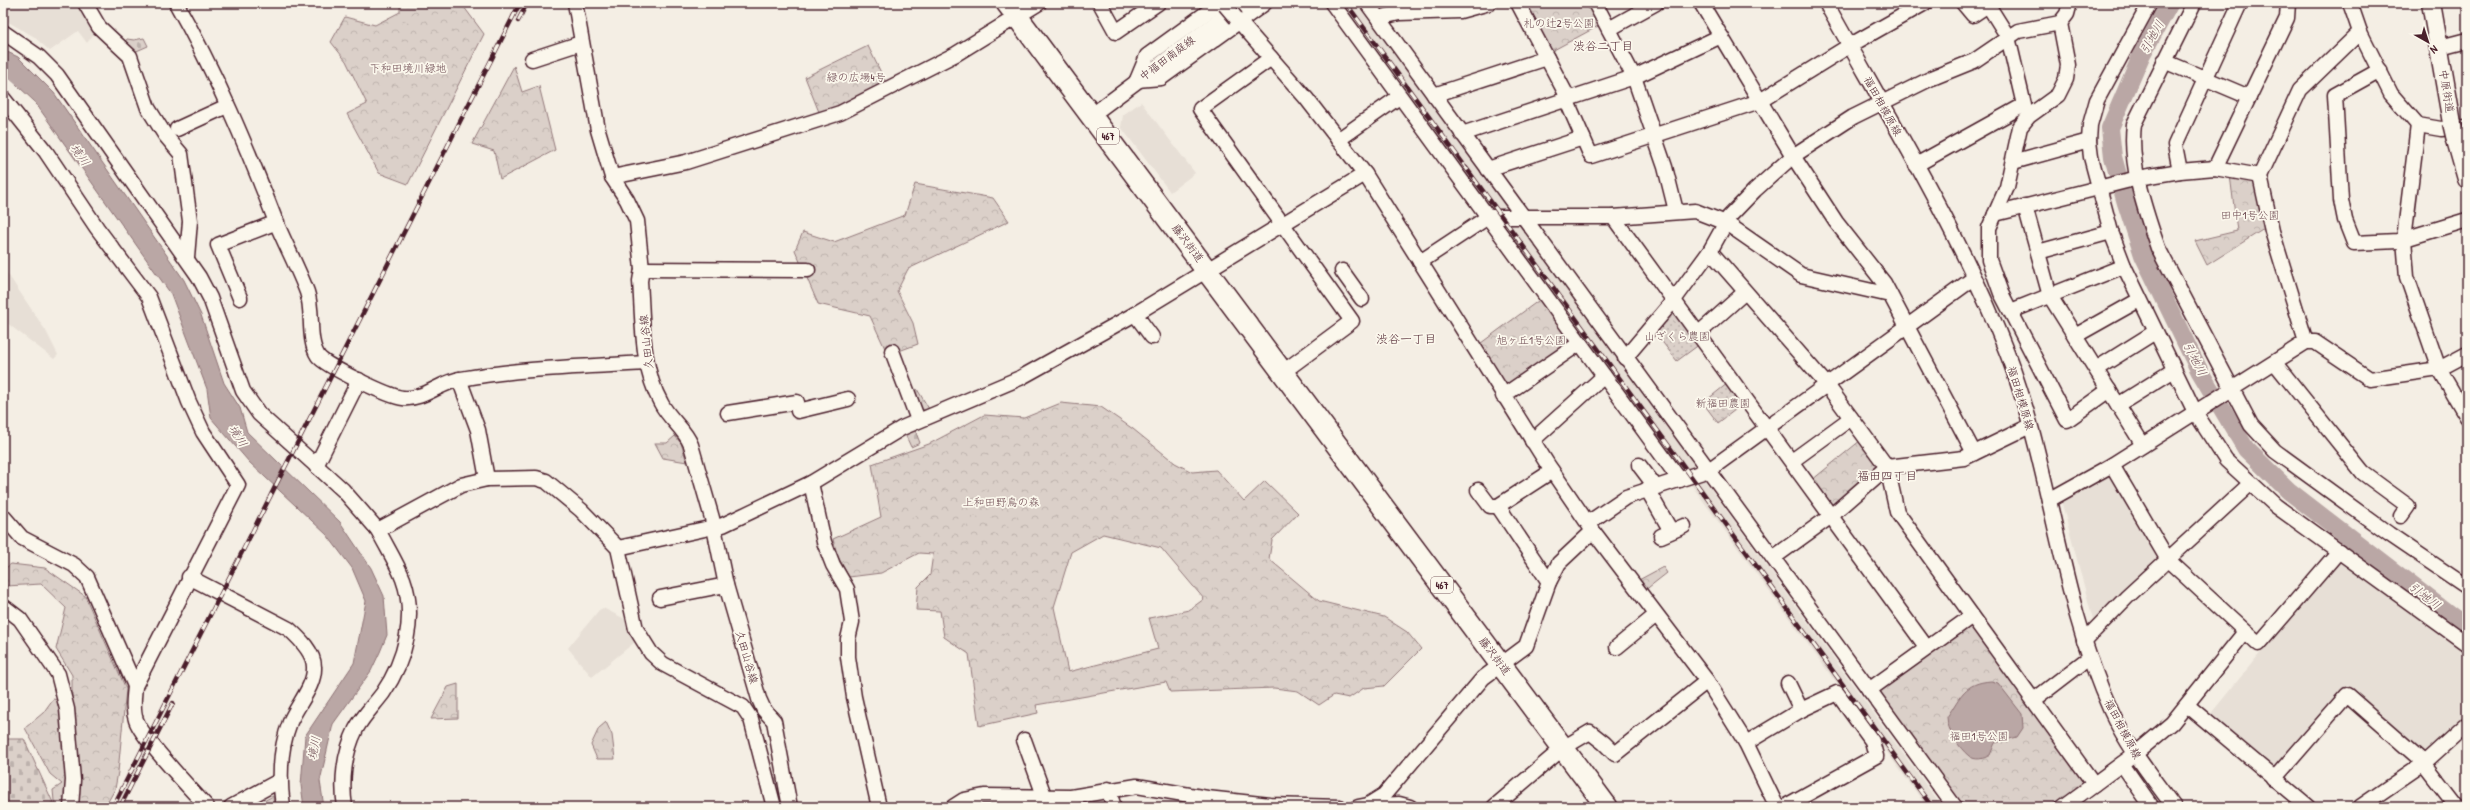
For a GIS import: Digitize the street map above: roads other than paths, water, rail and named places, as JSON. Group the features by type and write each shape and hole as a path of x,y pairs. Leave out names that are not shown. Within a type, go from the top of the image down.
{"highway":[{"name":"藤沢街道","path":"1012,10 1384,506 1607,807"}],"main road":[{"name":"中原街道","path":"2431,3 2467,179"}],"street":[{"path":"85,3 99,27 130,56 148,108 165,135 181,154 190,220 187,258"},
{"path":"176,3 212,69 259,176 307,293 314,346 319,357 328,365 389,395 415,398 459,379 567,368 646,363"},
{"name":"久田山谷線","path":"575,3 581,43 598,130 612,177 627,200 637,221 642,269 640,281 646,363 661,403 689,440 714,528 726,585 761,705 774,721 790,807"},
{"path":"612,177 686,162 840,113 956,54 1012,10 1039,3"},
{"path":"1100,3 1116,32 1158,3"},
{"name":"中福田南庭線","path":"1092,115 1242,3"},
{"path":"1266,3 1237,20 1161,78 1137,80 1147,56 1223,4 1237,20 1271,58 1306,98 1365,174 1552,471 1590,527 1707,682 1746,743 1777,807"},
{"path":"1332,3 1680,480"},
{"path":"1367,3 1955,807"},
{"path":"1378,18 1399,13 1443,8 1460,11 1488,3"},
{"path":"1518,3 1565,92 1566,99 1591,156 1760,101 1849,46 1906,8 1925,3"},
{"path":"1595,3 1634,77 1654,135 1676,211"},
{"path":"1609,29 1656,3"},
{"path":"1701,3 1793,156 1836,222 1884,283 1974,453"},
{"name":"福田相模原線","path":"1826,3 1916,165 1974,278 2008,355 2030,426 2084,641 2090,658 2111,711 2135,754 2174,807"},
{"path":"1916,165 2024,105 2008,37 1989,4 1973,16 1963,3"},
{"path":"1626,358 1674,300 1710,251 1726,223 1755,190 1793,156 1853,117 1932,78 1974,61 2018,31 2060,23 2067,14 2070,3"},
{"path":"2150,3 2097,100 2090,125 2089,142 2106,186 2111,232 2139,300 2174,370 2200,409 2226,460 2250,484 2276,506 2467,644"},
{"path":"2194,3 2134,124 2132,144 2135,178 2158,248 2229,391 2251,425 2274,451 2389,534 2467,587"},
{"path":"2180,171 2175,145 2207,79 2240,3"},
{"path":"2215,168 2287,18 2288,3"},
{"path":"2350,3 2360,32 2391,94 2418,125 2458,130"},
{"path":"2060,23 2068,65 2066,79 2058,95 2029,116 2020,127 2006,187 1989,228 1989,260 2001,294 2066,420 2109,390"},
{"path":"3,32 39,57 57,75 187,258 210,298 248,399 259,414 343,490 378,530 403,580 408,604 408,632 400,662 393,677 356,728 350,742 344,773 345,807"},
{"path":"2306,342 2272,231 2260,176 2300,90 2360,32"},
{"path":"1462,134 1634,77 1721,36"},
{"path":"2440,47 2467,40"},
{"path":"532,59 581,43"},
{"path":"1271,58 1200,109 1352,321 1283,372"},
{"path":"1434,95 1547,58"},
{"path":"2164,61 2249,97"},
{"path":"2380,70 2336,95 2341,200 2345,220 2354,243 2398,241 2467,220"},
{"path":"1338,140 1400,97"},
{"path":"3,98 46,152 97,228 149,297 192,408 219,458 238,485 189,577 135,686 133,710 137,722 158,750 207,807"},
{"path":"176,130 228,106"},
{"path":"2418,125 2404,238 2408,277 2439,369 2467,417"},
{"path":"1488,169 1583,138"},
{"path":"2013,162 2089,142"},
{"path":"1995,214 2135,178 2180,171 2215,168 2260,176"},
{"path":"618,548 714,528 811,483 871,445 918,420 1020,378 1135,314 1365,174"},
{"path":"2025,206 2050,296 2143,445"},
{"path":"1420,262 1488,217 1613,217 1676,211 1695,211 1726,223 1801,275 1890,295"},
{"path":"1613,217 1927,648"},
{"path":"240,298 218,245 277,222"},
{"path":"2038,252 2111,232"},
{"path":"1710,251 1827,385 1886,467 1897,512 2094,784"},
{"path":"2011,311 2124,266"},
{"path":"642,269 808,270"},
{"path":"1342,271 1362,299"},
{"path":"1358,807 1376,801 1384,796 1484,678 1526,646 1549,582 1559,564 1590,527 1626,497 1651,487 1680,480 1709,470 1974,278"},
{"path":"1335,297 1352,284"},
{"path":"1698,334 1745,292"},
{"path":"2075,336 2139,300"},
{"path":"1135,314 1152,337"},
{"path":"2096,369 2155,332"},
{"path":"2049,500 2112,465 2276,363 2306,342 2315,342 2370,379 2439,369 2467,354"},
{"path":"1504,396 1580,343"},
{"path":"892,351 918,420"},
{"path":"2276,363 2363,473 2408,506 2401,516"},
{"path":"2118,405 2174,370"},
{"path":"1532,441 1604,376"},
{"path":"459,379 478,430 487,479"},
{"path":"316,466 359,380"},
{"path":"728,413 798,407 848,398"},
{"path":"1792,461 1850,418"},
{"path":"1773,558 1831,516 1886,467 1964,458 2030,426"},
{"path":"1639,465 1672,531"},
{"path":"2112,465 2168,560 2244,633 2259,644 2339,551"},
{"path":"1478,490 1490,506 1498,506 1552,471"},
{"path":"378,530 461,486 487,479 536,478 546,481 577,507 618,548 632,617 641,640 662,664 743,707 751,719 774,807"},
{"path":"811,483 824,542 847,589 852,622 848,639 848,657 854,697 879,807"},
{"path":"2084,641 2127,597 2250,484"},
{"path":"1498,506 1549,582"},
{"path":"3,516 22,538 74,565 87,577 135,686"},
{"path":"189,577 289,629 302,640 314,665 313,675 290,722 283,742 279,781 283,807"},
{"path":"660,598 726,585"},
{"path":"3,606 20,619 58,674 67,709 73,780 71,807"},
{"path":"1617,647 1656,615"},
{"path":"1869,690 1972,616"},
{"path":"2070,805 2094,784 2135,754 2172,723 2244,633"},
{"path":"2034,700 2090,658"},
{"path":"1494,807 1563,748 1590,732 1604,742 1615,754 1707,682"},
{"path":"1788,683 1801,710"},
{"path":"1746,743 1801,710 1837,693 1872,741 1876,756 1784,807"},
{"path":"2274,779 2347,695 2424,763 2457,807"},
{"path":"2187,705 2309,807"},
{"path":"2360,807 2424,763 2467,724"},
{"path":"1024,740 1045,798"},
{"path":"2122,764 2152,807"},
{"path":"231,807 279,781"},
{"path":"953,807 964,800 984,796 1045,798 1072,797 1108,789 1137,786 1207,798 1270,805 1340,807"},
{"path":"1108,789 1114,807"},
{"path":"1376,801 1381,805 1399,804 1410,807"}],"water":[{"name":"境川","path":"3,50 18,57 54,93 184,280 201,315 224,383 240,408 247,432 340,522 371,568 384,596 387,635 371,671 333,724 320,781 324,807 304,807 301,785 305,736 354,663 366,601 352,568 327,535 249,462 211,418 207,389 171,294 34,101 3,72"},
{"path":"1991,681 1998,683 2022,714 2023,728 2017,737 1995,743 1990,755 1985,758 1974,759 1965,753 1954,738 1949,727 1947,717 1964,692 1982,682"}],"waterway":[{"name":"引地川","path":"2170,3 2142,54 2110,128 2113,157 2143,255 2200,372 2246,449 2289,491 2454,618 2467,624"}],"railway":[{"path":"113,807 520,3"},
{"path":"518,21 527,3"},
{"path":"1346,3 1932,807"},
{"path":"120,807 173,703"}],"district":[{"name":"渋谷二丁目","path":"1603,46"},
{"name":"渋谷一丁目","path":"1406,339"},
{"name":"福田四丁目","path":"1887,476"}],"park label":[{"name":"札の辻2号公園","path":"1559,23"},
{"name":"下和田境川緑地","path":"408,68"},
{"name":"緑の広場4号","path":"856,77"},
{"name":"田中1号公園","path":"2250,215"},
{"name":"山ざくら農園","path":"1677,336"},
{"name":"旭ヶ丘1号公園","path":"1531,340"},
{"name":"新福田農園","path":"1723,403"},
{"name":"上和田野鳥の森","path":"1001,502"},
{"name":"福田1号公園","path":"1979,736"}]}
